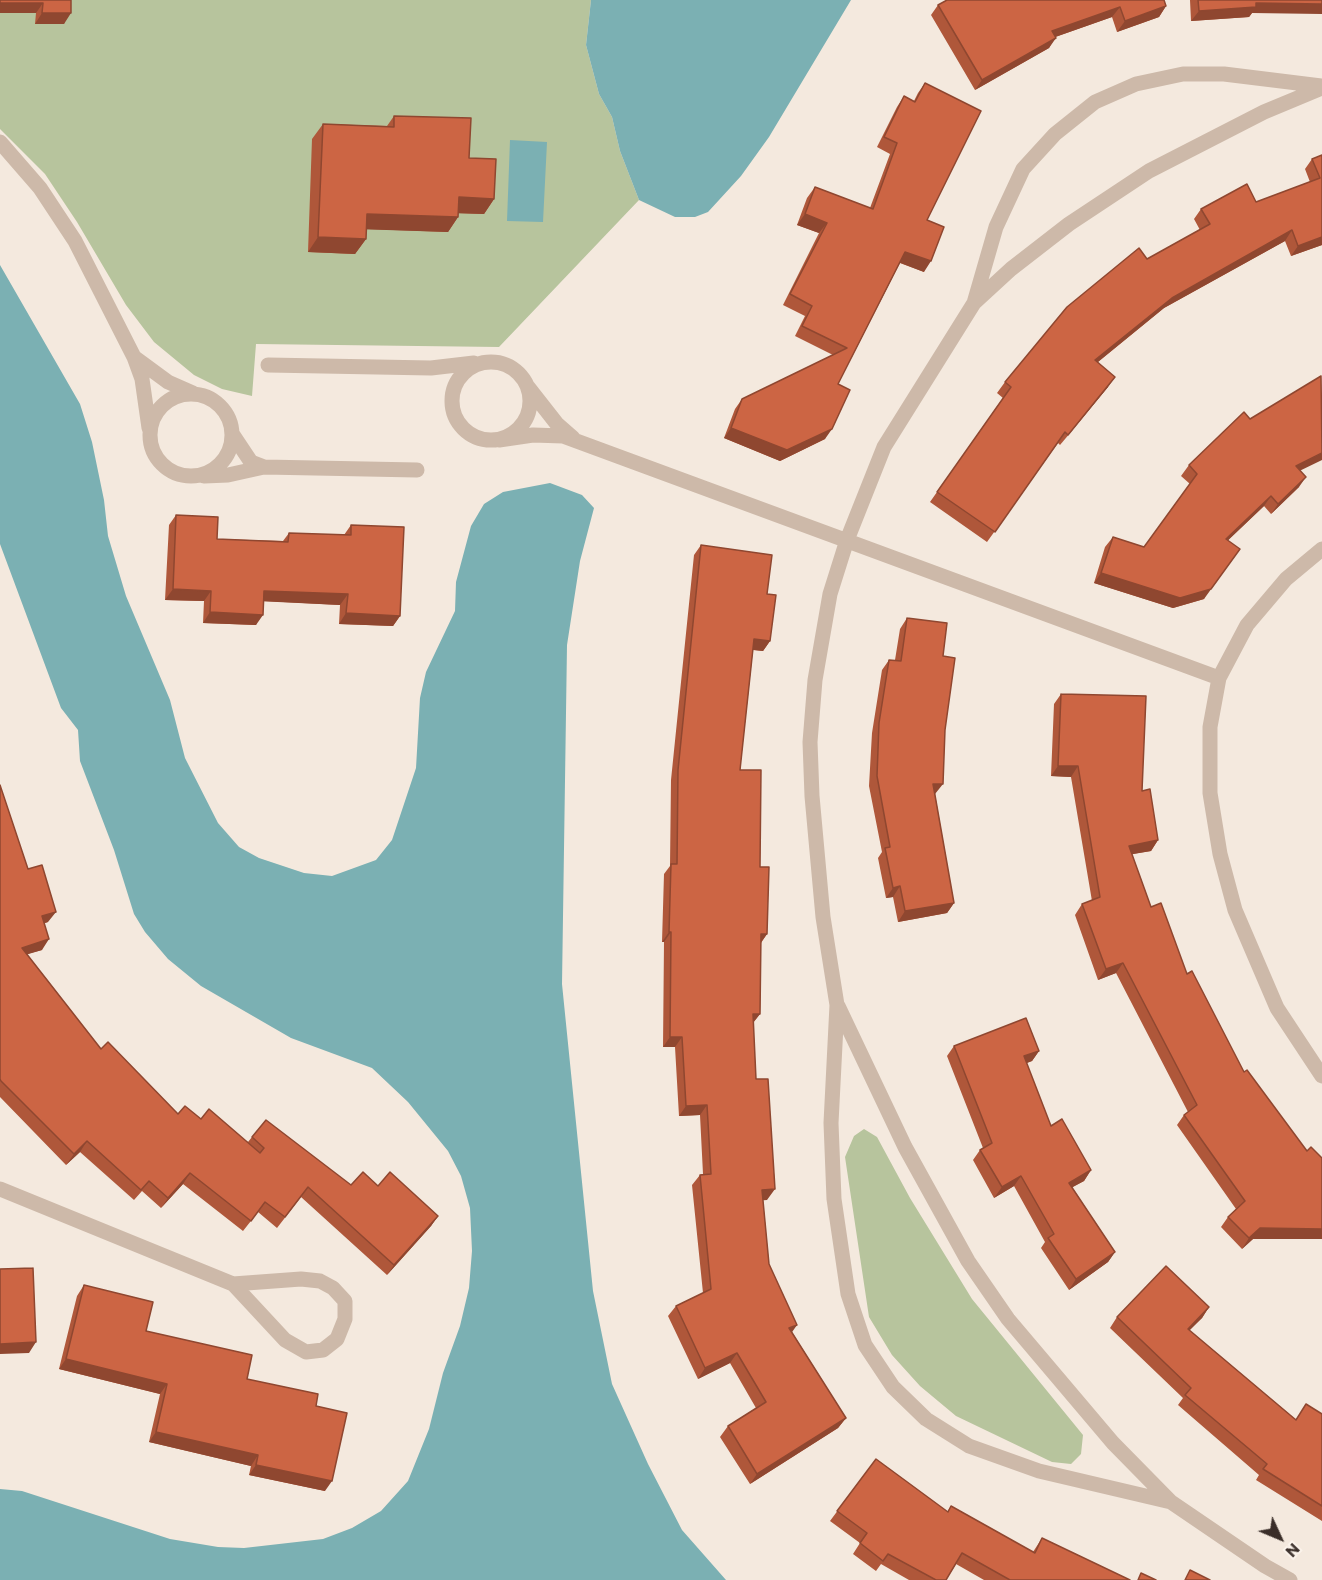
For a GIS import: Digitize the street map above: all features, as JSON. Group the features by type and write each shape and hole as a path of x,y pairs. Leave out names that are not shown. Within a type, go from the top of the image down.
{"street":[{"path":"974,303 996,227 1023,169 1054,134 1095,102 1136,84 1183,74 1224,74 1322,87"},
{"path":"1171,1502 1039,1471 969,1446 926,1419 893,1387 865,1346 848,1294 836,1210 831,1123 837,1005 823,917 810,742 815,680 830,594 847,540 884,447 974,303 1011,269 1069,224 1149,171 1264,112 1322,87"},
{"path":"0,142 40,188 75,242 134,357 142,379 150,441 154,453 173,472 185,476 228,476 264,467 417,470"},
{"path":"134,357 168,382 217,402 231,422 231,446 219,466 198,476"},
{"path":"486,362 464,372 452,392 451,405 455,418 462,429 473,437 499,440 533,435 563,436 1219,678"},
{"path":"268,365 431,368 498,362 510,366 527,384 556,424 578,442"},
{"path":"431,368 452,392"},
{"path":"499,440 510,436 526,419 530,395 527,384"},
{"path":"150,441 150,429 161,407 170,399 193,393"},
{"path":"232,435 251,462 264,467"},
{"path":"1322,549 1286,579 1247,625 1219,678 1210,727 1210,793 1220,854 1235,910 1251,953 1277,1008 1322,1076"},
{"path":"837,1005 905,1147 968,1261 1008,1319 1113,1443 1171,1502 1265,1566 1290,1580"},
{"path":"0,1189 233,1284 285,1340 306,1352 323,1350 337,1339 345,1319 345,1301 333,1288 320,1281 301,1279 233,1284"}],"green space":[{"path":"0,0 591,0 586,45 599,94 612,117 620,151 639,200 499,347 256,344 252,396 222,389 194,375 154,342 126,305 77,222 45,174 0,129"},
{"path":"864,1129 877,1137 910,1198 972,1299 1083,1435 1081,1454 1071,1464 1052,1462 956,1416 920,1386 892,1355 869,1317 845,1157 854,1136"}],"water":[{"path":"591,0 851,0 769,137 741,176 708,212 695,217 675,217 639,200 620,151 612,117 599,94 586,45"},
{"path":"510,140 547,142 543,222 507,221"},
{"path":"0,265 80,404 92,442 104,500 108,536 126,596 170,700 185,758 218,823 239,847 259,858 304,873 332,876 376,860 392,840 416,768 420,698 426,672 455,611 456,582 471,526 484,504 503,492 550,483 582,495 594,508 580,561 567,645 562,984 593,1291 612,1384 648,1464 682,1530 726,1580 0,1580 0,1489 22,1491 170,1539 218,1547 244,1548 323,1539 352,1528 381,1511 408,1481 429,1429 443,1373 460,1326 469,1288 472,1251 470,1208 461,1176 448,1151 408,1102 372,1068 291,1038 201,986 168,959 145,932 134,914 114,850 80,761 78,730 61,708 0,544"}],"building":[{"path":"0,0 71,0 71,13 42,13 43,3 0,3"},
{"path":"947,0 1164,0 1166,6 1125,21 1120,7 1052,31 1056,38 982,80 938,5"},
{"path":"1198,0 1322,0 1322,4 1256,3 1256,7 1199,11"},
{"path":"925,83 981,111 927,220 944,227 931,261 905,252 838,384 850,390 832,429 787,450 731,428 742,399 847,348 802,326 812,306 790,294 827,223 805,214 815,187 873,209 897,143 884,137 904,96 915,102"},
{"path":"394,116 471,118 469,158 496,159 494,199 459,197 458,217 367,214 366,239 318,237 323,124 394,127"},
{"path":"1322,155 1322,237 1298,246 1292,230 1172,298 1095,360 1115,377 1068,435 1065,432 995,532 937,492 1011,387 1005,382 1067,307 1139,248 1147,259 1210,224 1201,209 1247,184 1256,202 1320,178 1312,159"},
{"path":"1321,376 1322,453 1296,466 1306,477 1278,504 1271,496 1226,539 1240,549 1211,589 1180,598 1101,573 1113,537 1144,547 1197,474 1189,465 1244,412 1250,419"},
{"path":"176,515 218,517 217,539 288,542 289,533 351,535 351,525 404,527 400,616 346,613 348,594 264,591 263,615 210,612 211,591 173,589"},
{"path":"701,545 772,555 767,594 776,595 770,641 754,639 740,770 761,770 760,867 769,867 767,934 761,934 760,1014 753,1014 756,1079 768,1079 775,1189 762,1190 769,1264 797,1325 789,1328 846,1418 757,1474 728,1426 766,1402 737,1353 705,1368 676,1306 711,1289 700,1175 711,1174 707,1105 686,1106 682,1037 670,1037 671,864 677,864 678,770"},
{"path":"907,618 947,623 943,656 955,658 945,730 943,784 933,784 954,903 905,911 900,886 893,888 885,848 890,847 877,776 879,723 889,660 901,661"},
{"path":"1061,694 1146,696 1142,791 1150,789 1158,840 1129,846 1151,907 1161,903 1187,974 1192,971 1244,1072 1247,1070 1307,1151 1311,1147 1322,1158 1322,1229 1260,1228 1249,1238 1228,1217 1245,1201 1184,1115 1197,1105 1123,963 1106,969 1082,904 1100,897 1078,766 1058,766"},
{"path":"0,785 28,869 42,865 56,912 42,916 49,939 22,948 101,1049 108,1042 178,1114 185,1106 201,1119 209,1109 260,1153 264,1148 252,1137 266,1120 351,1185 363,1172 378,1186 390,1172 438,1216 394,1265 308,1187 285,1217 265,1202 251,1221 190,1173 168,1198 149,1181 141,1190 87,1141 74,1154 1,1081"},
{"path":"1026,1018 1039,1051 1024,1056 1051,1126 1062,1119 1091,1170 1069,1183 1115,1252 1076,1279 1048,1238 1054,1234 1021,1176 1002,1187 980,1150 992,1143 954,1046"},
{"path":"1166,1266 1209,1307 1188,1329 1296,1420 1306,1404 1322,1414 1322,1506 1263,1469 1267,1464 1185,1395 1191,1388 1117,1317"},
{"path":"33,1268 36,1342 0,1344 0,1269"},
{"path":"84,1285 153,1302 146,1331 252,1355 247,1379 318,1394 316,1406 347,1413 332,1481 256,1465 258,1455 156,1432 167,1384 66,1359"},
{"path":"876,1459 948,1512 951,1506 1035,1553 1042,1538 1130,1580 1010,1580 962,1553 946,1580 936,1580 888,1554 883,1561 860,1543 867,1533 837,1511"},
{"path":"1190,1570 1210,1580 1185,1580"},
{"path":"1141,1573 1156,1580 1138,1580"}]}
